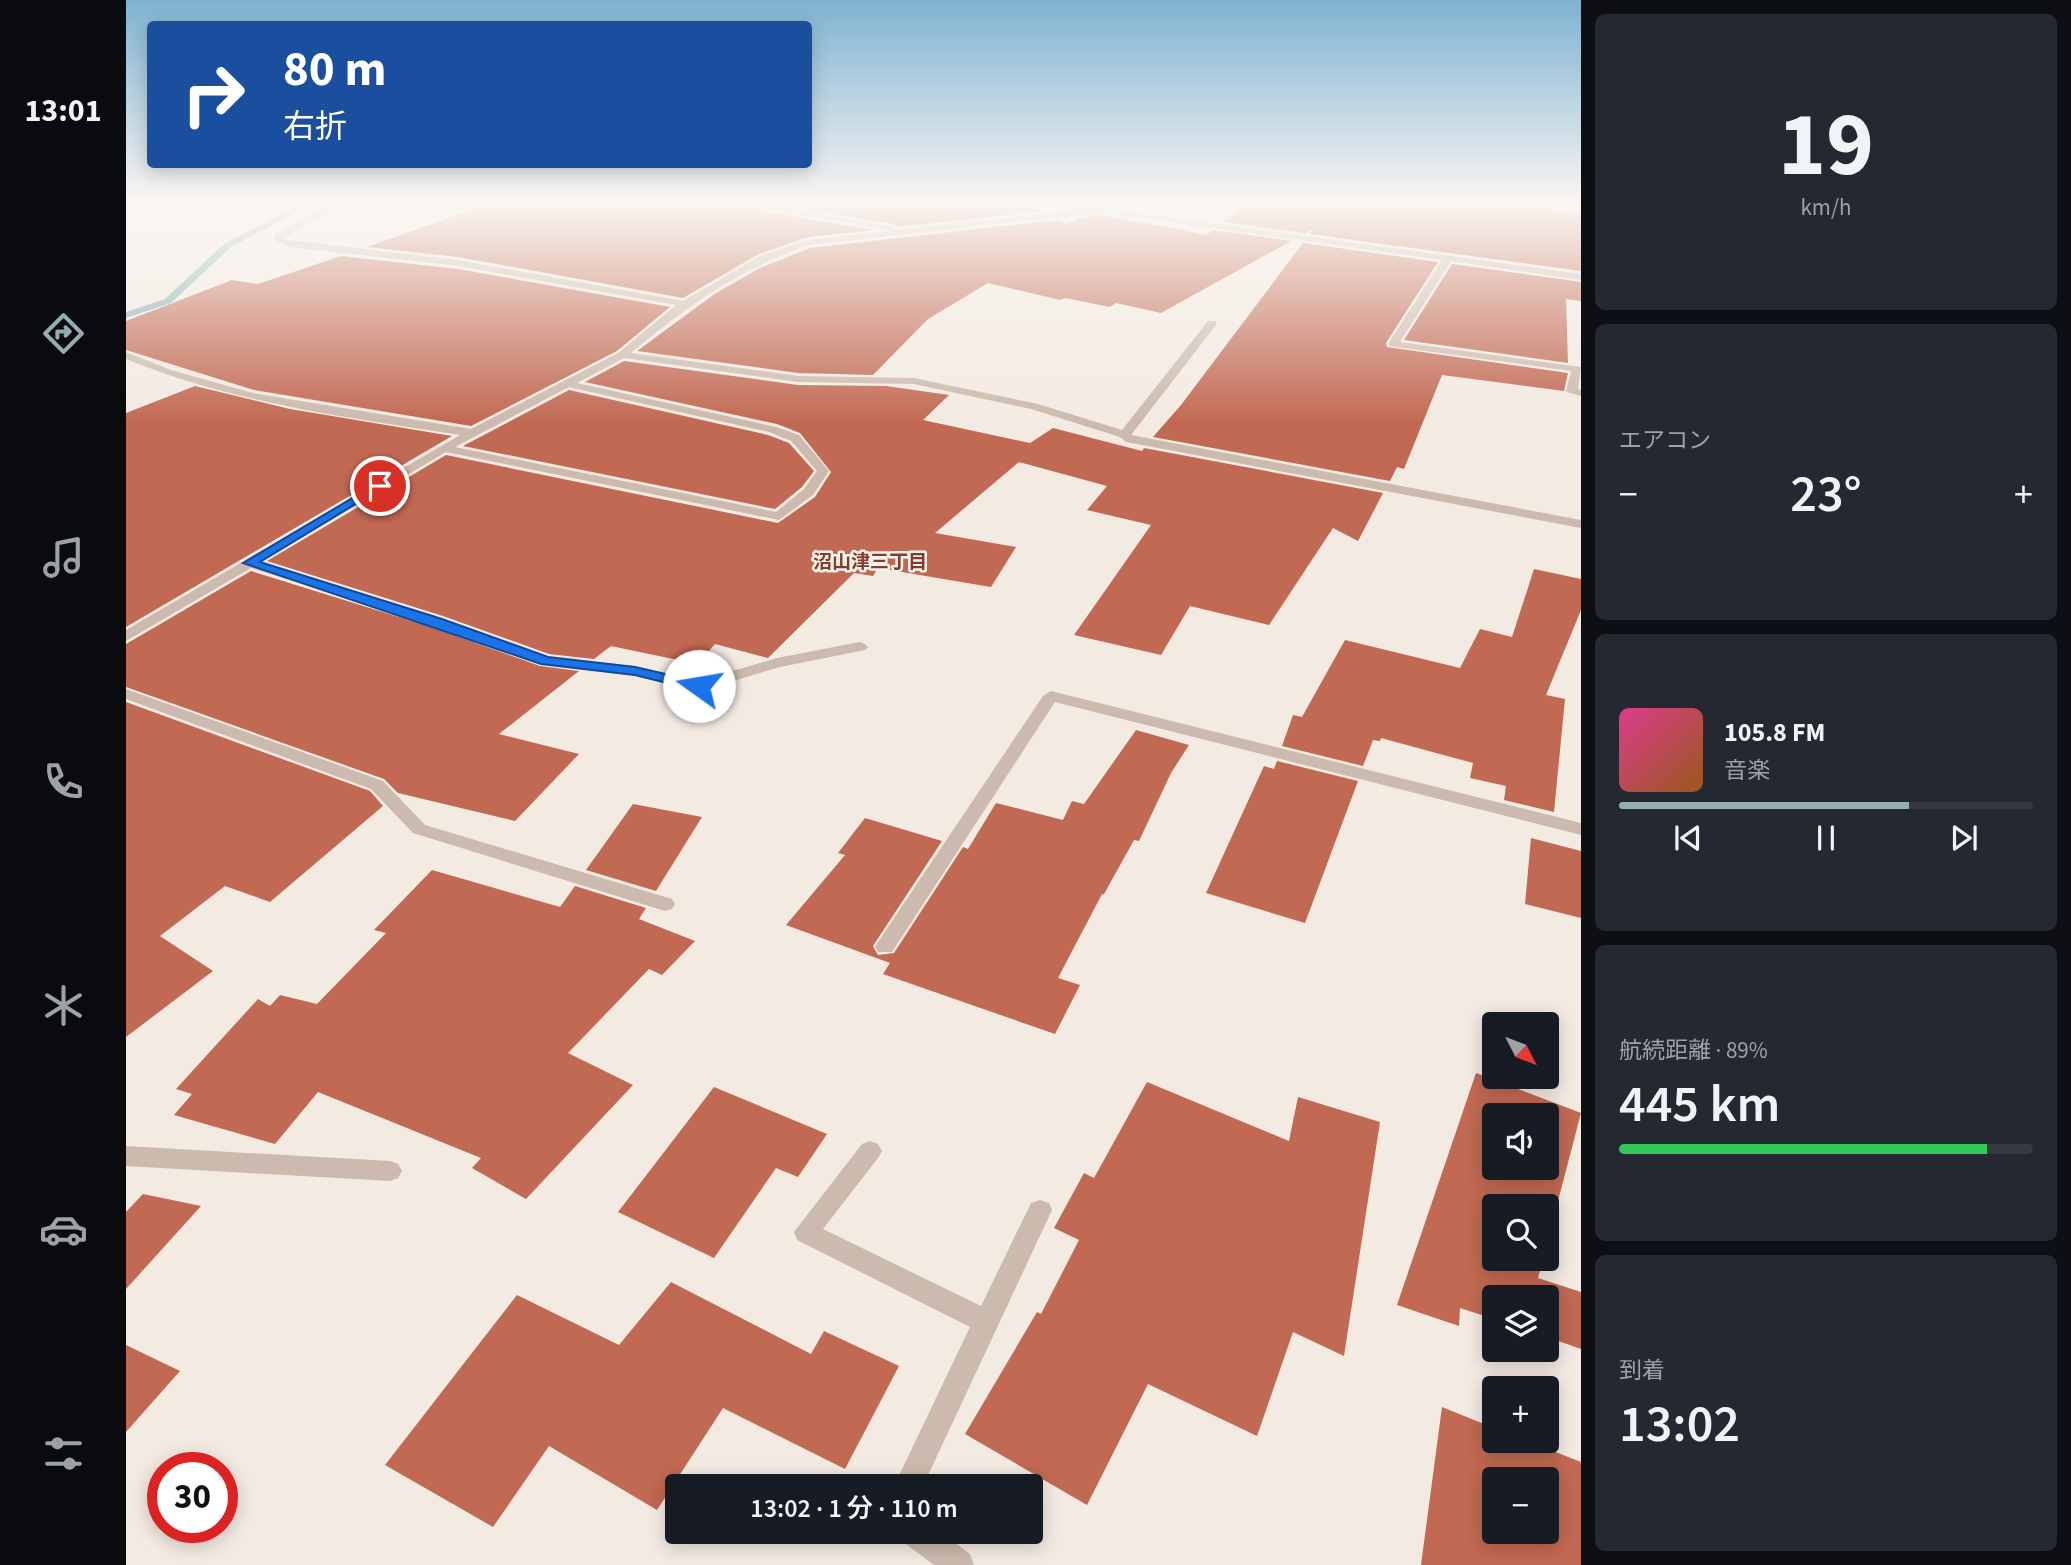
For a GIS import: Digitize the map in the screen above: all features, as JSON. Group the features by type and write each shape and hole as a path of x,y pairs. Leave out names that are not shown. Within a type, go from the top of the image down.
{"street":[{"path":"530,276 684,304"},
{"path":"126,636 444,448 622,355 684,304 734,276"},
{"path":"1437,276 1393,344 1577,369 1572,392 1581,393"},
{"path":"1125,435 1212,323"},
{"path":"126,355 156,369 236,394 472,433"},
{"path":"622,355 799,379 914,381 1034,406 1125,435 1126,438 1581,524"},
{"path":"444,448 779,516 809,492 823,471 796,438 772,429 564,383"},
{"path":"250,563 437,622 546,661 635,671 699,686 777,663 860,648"},
{"path":"126,694 377,785 419,829 665,904"},
{"path":"885,947 1051,696 1581,829"},
{"path":"870,1151 806,1232 986,1322"},
{"path":"126,1156 390,1171"},
{"path":"914,1474 1040,1210"},
{"path":"931,1544 959,1565"}],"building":[{"path":"282,276 497,276 670,307 617,351 471,426 254,390 126,350 126,321 232,280 258,284"},
{"path":"562,276 721,276 683,298"},
{"path":"746,276 1228,276 1161,313 1116,303 1110,307 1065,298 1060,300 988,283 928,319 873,375 798,373 637,351 716,293"},
{"path":"1278,276 1429,276 1386,343 1387,347 1568,373 1564,391 1442,375 1404,469 1397,467 1390,481 1153,437 1181,405"},
{"path":"1444,276 1538,276 1581,282 1581,301 1566,299 1568,363 1404,340"},
{"path":"624,361 798,385 886,386 949,395 923,420 1030,443 1053,428 1142,451 1144,448 1383,493 1358,541 1333,528 1269,625 1190,606 1161,655 1074,635 1151,525 1087,510 1107,486 1019,462 935,533 1016,547 991,587 878,568 873,576 854,573 768,658 715,644 697,664 611,646 594,659 549,654 443,616 267,561 446,455 778,523 815,497 831,472 800,433 777,424 585,382"},
{"path":"195,386 290,409 452,436 126,627 126,413"},
{"path":"569,390 768,435 789,443 814,471 802,487 775,509 463,446"},
{"path":"1534,569 1581,579 1581,610 1546,695 1565,699 1554,812 1504,800 1506,786 1470,778 1473,763 1381,738 1380,741 1373,740 1363,766 1282,746 1293,715 1302,717 1345,640 1460,668 1480,629 1512,637"},
{"path":"251,571 431,627 540,666 579,671 499,734 579,754 515,821 398,793 384,779 126,687 126,644"},
{"path":"126,702 370,791 383,806 270,902 225,886 160,936 213,971 126,1037"},
{"path":"1136,730 1189,745 1171,773 1139,841 1134,840 1102,894 1058,978 1080,985 1055,1034 883,974 890,963 786,925 845,855 838,853 865,818 942,841 873,946 878,955 894,953 963,847 968,849 996,803 1063,820 1072,801 1084,804"},
{"path":"1277,761 1358,781 1305,923 1206,893 1264,766 1274,769"},
{"path":"633,804 702,817 656,891 586,870"},
{"path":"1531,838 1581,851 1581,918 1525,904"},
{"path":"432,870 560,907 575,886 646,908 639,919 695,941 662,975 649,969 568,1053 633,1085 526,1199 472,1168 481,1158 318,1092 275,1144 174,1115 192,1094 176,1089 258,999 270,1006 280,995 317,1004 386,933 374,930"},
{"path":"1476,1073 1482,1075 1482,1089 1518,1089 1555,1103 1482,1103 1482,1180 1559,1180 1559,1105 1581,1113 1559,1197 1559,1194 1482,1194 1482,1271 1540,1271 1538,1278 1581,1292 1581,1349 1559,1341 1559,1285 1482,1285 1482,1315 1460,1308 1459,1326 1397,1305"},
{"path":"1147,1082 1289,1141 1298,1097 1380,1122 1344,1356 1293,1332 1257,1436 1148,1384 1087,1505 1043,1479 1043,1474 1034,1474 965,1434 1037,1312 1041,1314 1079,1240 1054,1228 1084,1173 1094,1178"},
{"path":"714,1087 827,1134 798,1177 776,1168 714,1258 618,1212"},
{"path":"143,1194 201,1206 126,1289 126,1212"},
{"path":"671,1282 811,1354 824,1331 899,1366 845,1469 723,1408 680,1474 665,1474 665,1498 657,1510 549,1446 493,1527 385,1465 517,1295 619,1345"},
{"path":"126,1345 180,1371 126,1432"},
{"path":"1442,1407 1482,1423 1482,1453 1558,1453 1581,1462 1581,1565 1421,1565"}],"waterway":[{"path":"126,315 168,301 195,276"}],"district":[{"name":"沼山津三丁目","path":"870,562"}],"route":[{"path":"380,486 250,563 437,622 546,661 635,671 699,686"}]}
